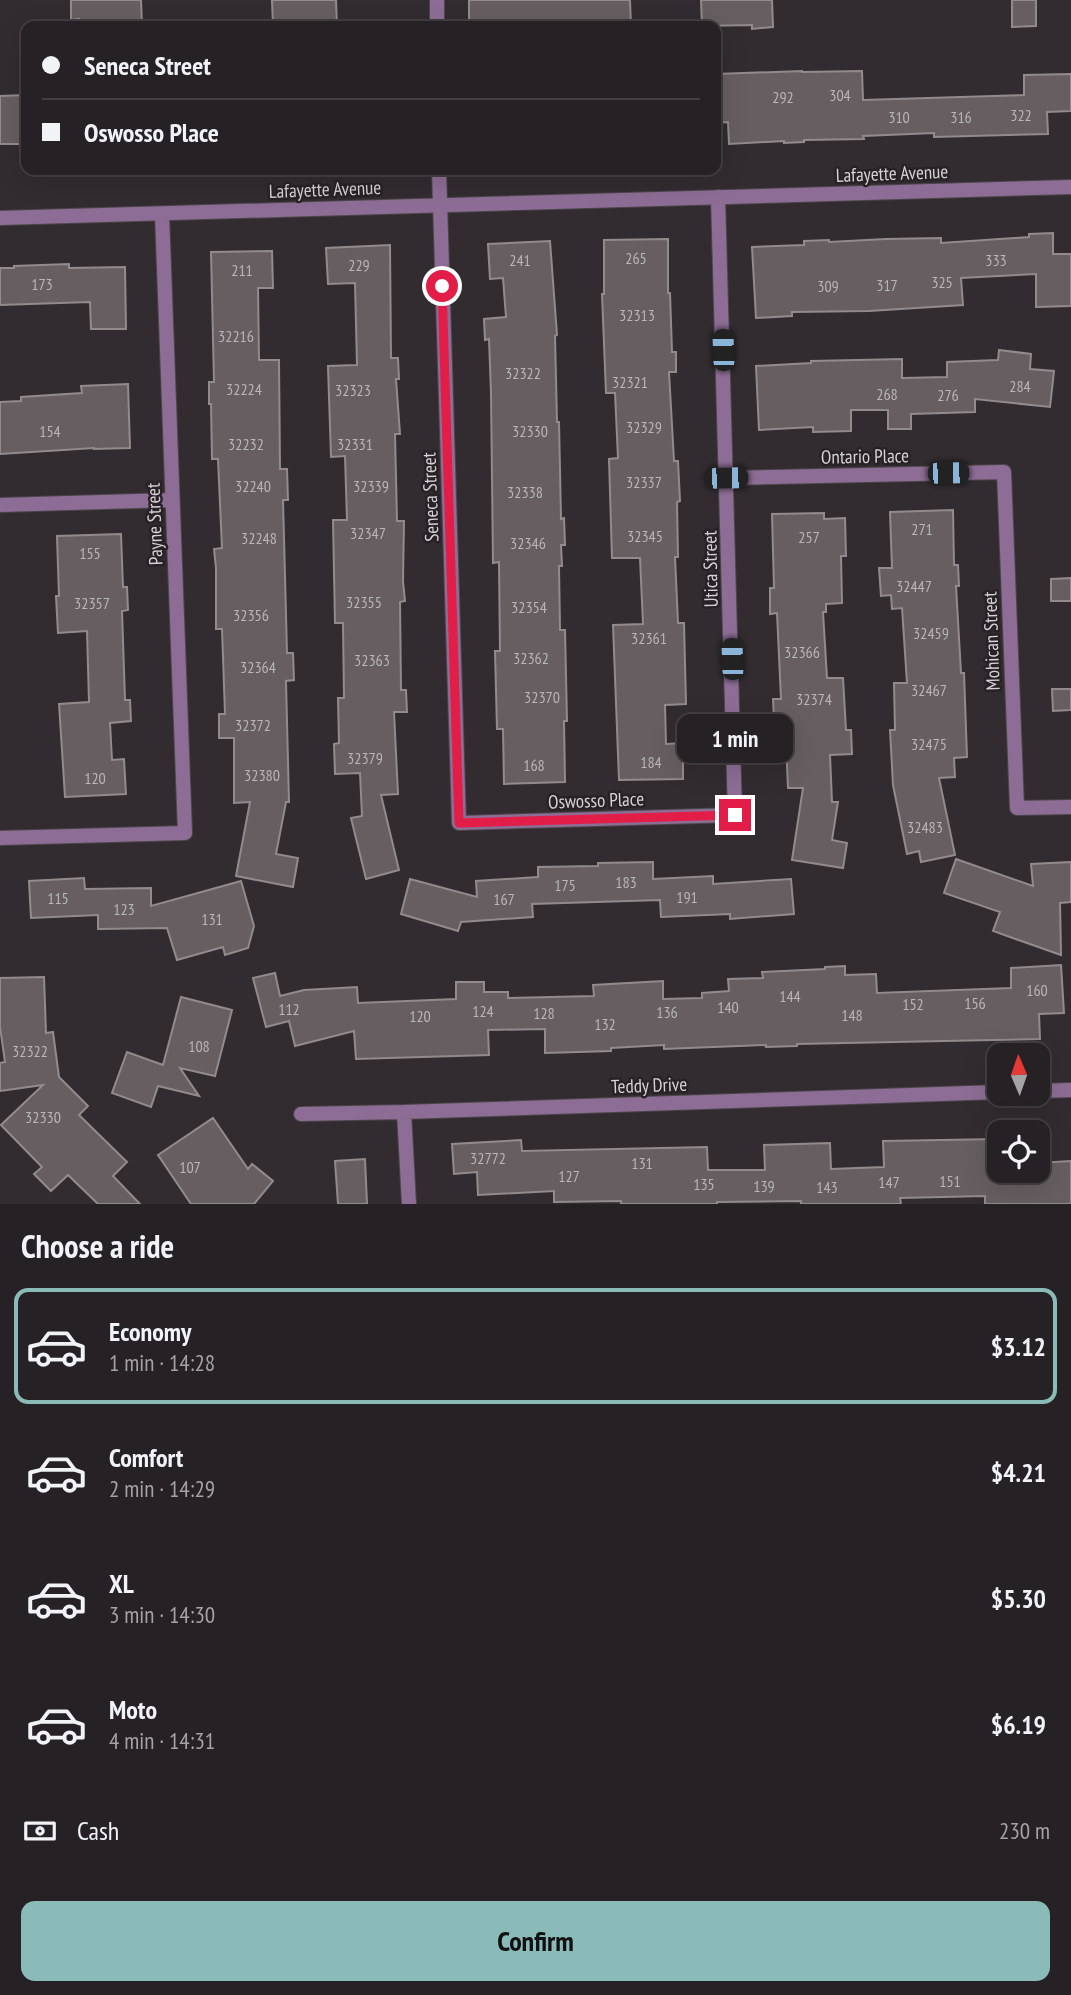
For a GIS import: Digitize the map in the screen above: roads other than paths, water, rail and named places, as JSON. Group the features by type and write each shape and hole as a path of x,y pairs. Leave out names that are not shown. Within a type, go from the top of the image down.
{"street":[{"path":"437,0 437,21"},
{"name":"Seneca Street","path":"439,175 459,823"},
{"name":"Lafayette Avenue","path":"0,218 1071,187"},
{"name":"Utica Street","path":"718,197 735,815"},
{"name":"Payne Street","path":"0,838 185,833 162,214"},
{"name":"Ontario Place","path":"727,478 1004,472"},
{"name":"Mohican Street","path":"1004,472 1017,808 1071,807"},
{"path":"0,505 172,500"},
{"name":"Oswosso Place","path":"459,823 735,815"},
{"path":"1050,1091 1071,1090"},
{"name":"Teddy Drive","path":"301,1114 987,1092"},
{"path":"404,1112 409,1204"}]}
